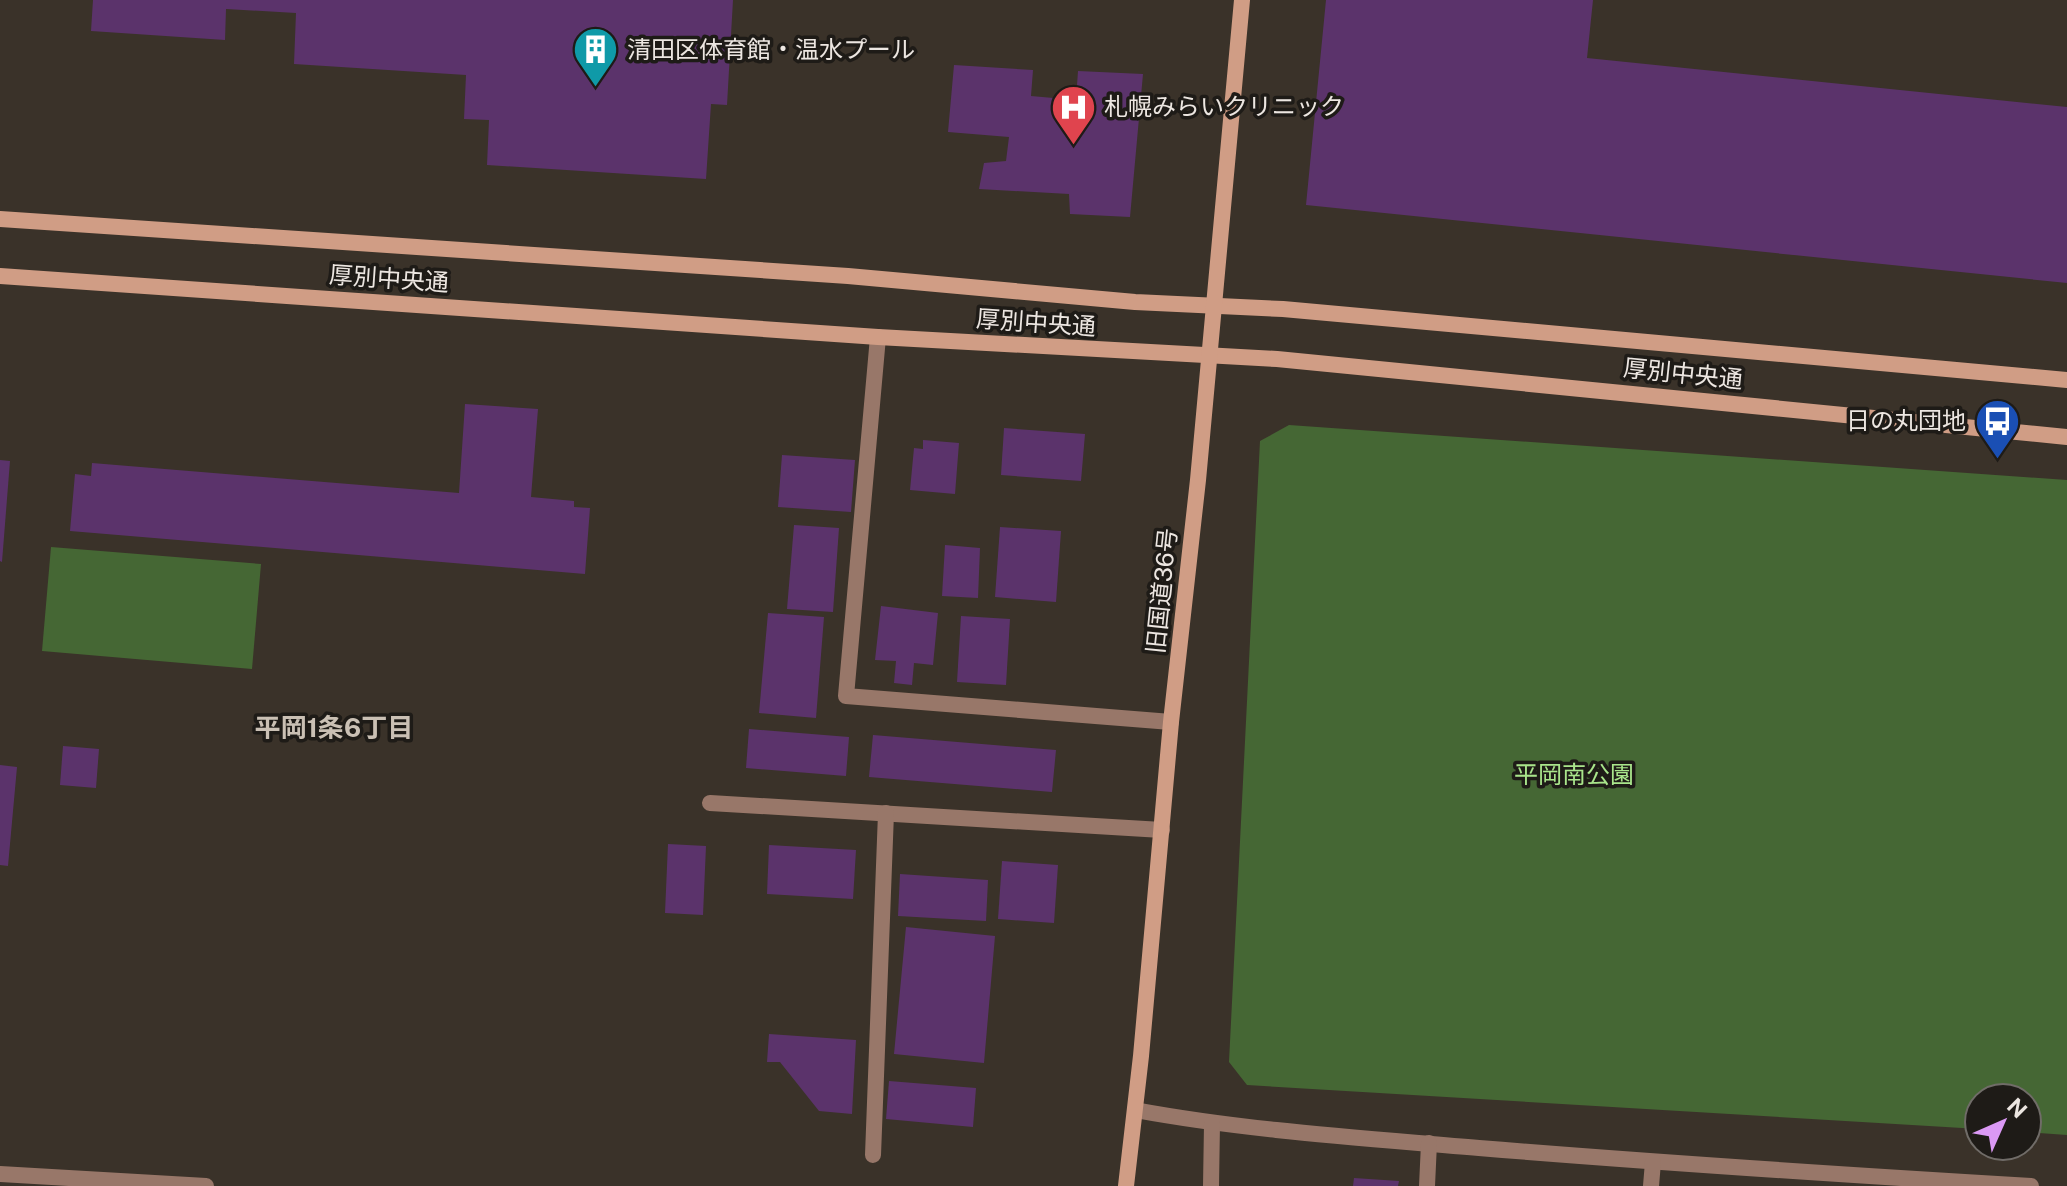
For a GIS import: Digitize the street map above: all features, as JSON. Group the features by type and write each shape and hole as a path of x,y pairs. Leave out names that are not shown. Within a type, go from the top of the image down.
{"main road":[{"name":"旧国道36号","path":"1126,1186 1242,0"},
{"name":"厚別中央通","path":"0,219 848,276 1135,302 1283,309 2067,380"},
{"name":"厚別中央通","path":"0,276 878,337 1304,361 2067,437"}],"street":[{"path":"878,337 846,696 1171,722"},
{"path":"710,803 1162,830"},
{"path":"873,1155 886,813"},
{"path":"1135,1110 1212,1124 1876,1182 2031,1186"},
{"path":"1211,1186 1212,1124"},
{"path":"1427,1186 1429,1143"},
{"path":"1651,1186 1653,1162"},
{"path":"0,1174 206,1186"}],"green space":[{"name":"平岡南公園","path":"1289,425 2067,480 2067,1135 2043,1133 2043,1082 1963,1082 1963,1128 1247,1085 1229,1062 1260,441"},
{"path":"51,547 261,564 252,669 42,651"}],"building":[{"name":"清田区体育館・温水プール","path":"93,0 733,0 727,105 711,104 706,179 487,165 489,120 464,119 466,75 294,64 296,13 226,9 225,40 91,31"},
{"path":"1326,0 1593,0 1587,58 2067,107 2067,283 1306,205"},
{"path":"954,65 1033,70 1031,96 1076,100 1078,71 1143,74 1130,217 1070,214 1069,194 979,189 984,163 1006,161 1009,137 948,132"},
{"path":"465,404 538,409 531,497 574,501 574,507 590,508 585,574 70,531 75,474 91,476 92,463 459,493"},
{"path":"1004,428 1085,434 1081,481 1001,475"},
{"path":"923,440 959,443 955,494 910,490 914,448 923,449"},
{"path":"782,455 855,460 851,512 778,507"},
{"path":"0,460 10,461 2,562 0,561"},
{"path":"794,525 839,528 833,612 787,609"},
{"path":"1000,527 1061,531 1056,602 995,597"},
{"path":"945,545 980,548 978,598 942,596"},
{"path":"881,606 938,613 933,665 914,663 912,685 894,683 896,661 875,660"},
{"path":"768,613 824,617 816,718 759,713"},
{"path":"961,616 1010,619 1006,685 957,682"},
{"path":"749,729 849,737 846,776 746,768"},
{"path":"873,735 1056,750 1052,792 869,777"},
{"path":"63,746 99,749 96,788 60,785"},
{"path":"0,765 17,767 8,866 0,865"},
{"path":"668,844 706,846 703,915 665,913"},
{"path":"769,845 856,850 853,899 767,894"},
{"path":"1002,861 1058,865 1054,923 998,919"},
{"path":"900,874 988,880 986,921 898,916"},
{"path":"906,927 995,936 984,1063 894,1054"},
{"path":"769,1034 856,1040 852,1114 819,1111 780,1062 767,1062"},
{"path":"889,1081 976,1088 973,1127 886,1119"},
{"path":"1354,1178 1399,1181 1398,1186 1353,1186"}],"place":[{"name":"清田区体育館・温水プール","path":"596,89"},
{"name":"札幌みらいクリニック","path":"1073,146"},
{"name":"日の丸団地","path":"1997,460"}],"district":[{"name":"平岡1条6丁目","path":"334,728"}]}
